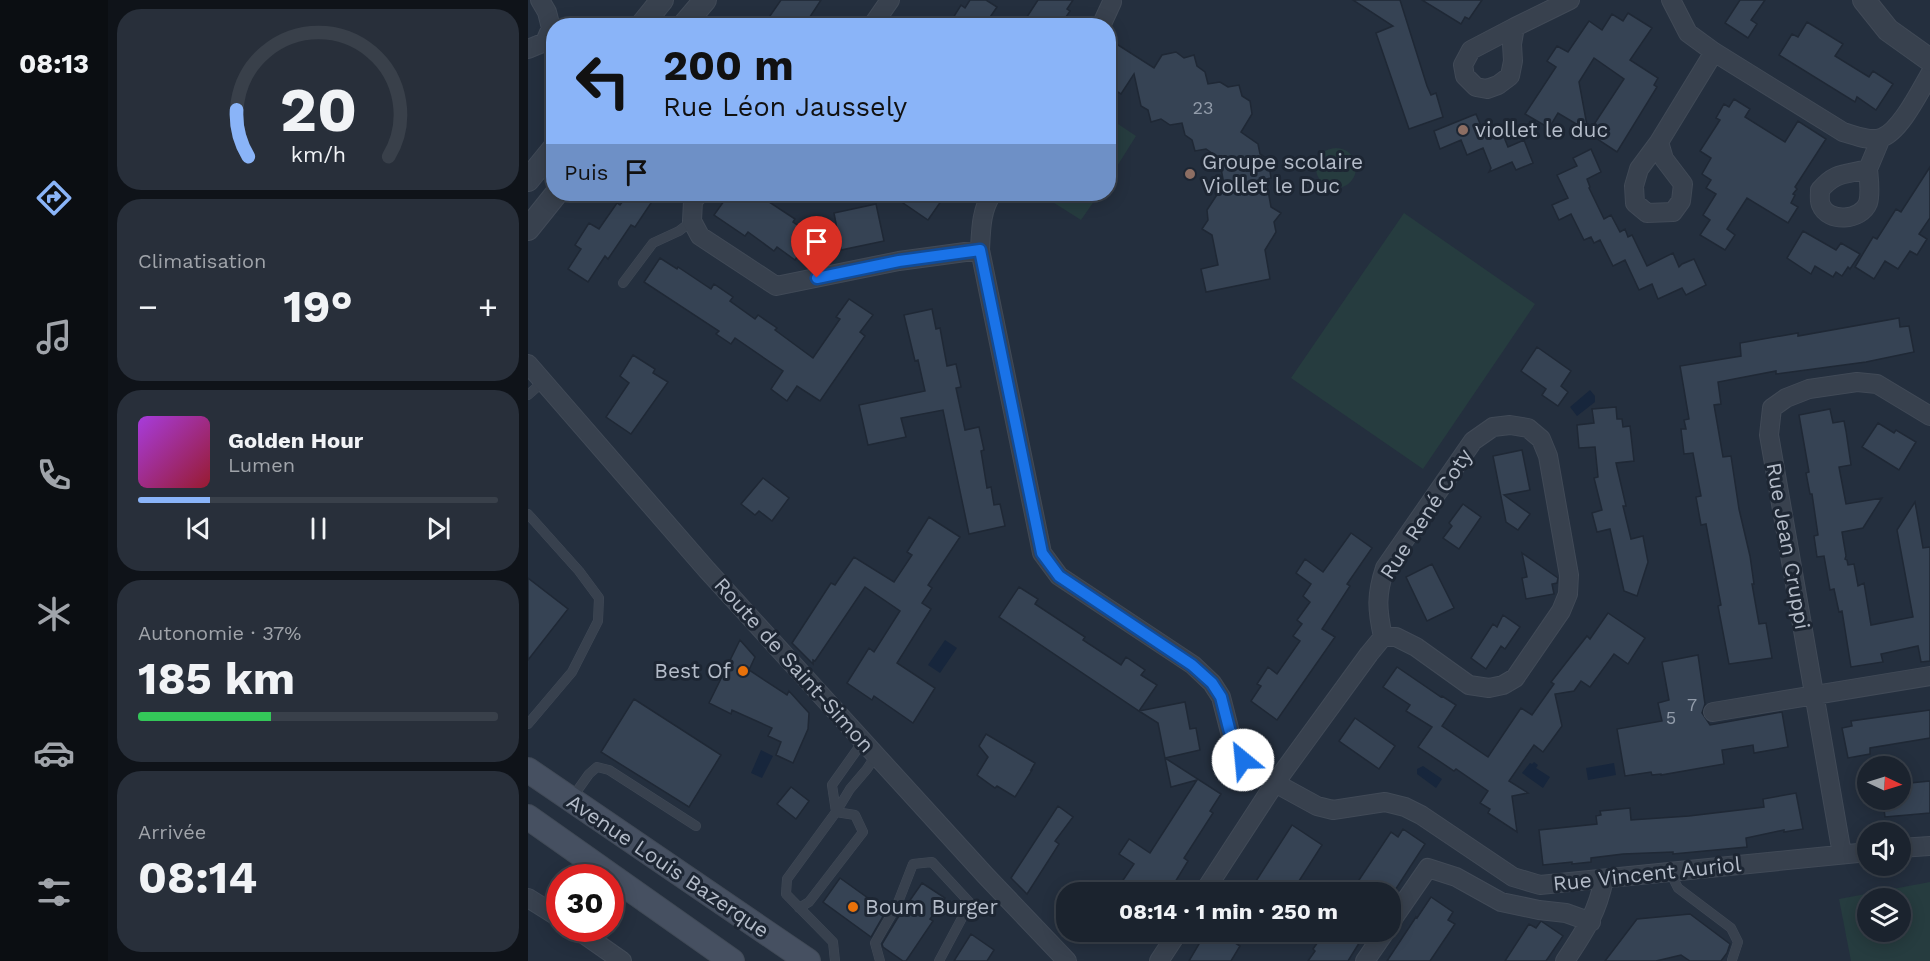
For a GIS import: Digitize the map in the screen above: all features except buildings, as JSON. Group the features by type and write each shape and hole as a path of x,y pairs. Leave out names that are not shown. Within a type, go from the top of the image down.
{"main road":[{"name":"Avenue Louis Bazerque","path":"528,770 808,961"},
{"name":"Avenue Louis Bazerque","path":"528,818 732,961"}],"street":[{"path":"540,0 548,18"},
{"path":"647,18 662,0"},
{"path":"690,18 705,0"},
{"path":"878,18 890,0"},
{"path":"1515,27 1570,0"},
{"path":"1671,0 1688,33 1714,52 1843,132 1863,138 1881,138"},
{"path":"1864,0 1888,30 1930,60"},
{"path":"1105,18 1115,1"},
{"path":"528,49 546,40"},
{"path":"1659,142 1714,52"},
{"path":"1868,169 1881,138 1901,123 1930,74"},
{"path":"528,180 546,158"},
{"path":"528,229 550,201"},
{"path":"693,201 692,221 700,236 776,286 899,261 980,250"},
{"name":"Rue Vincent Auriol","path":"987,201 981,223 980,250 1042,553 1059,576 1192,665 1212,683 1221,697 1233,744 1243,760 1312,805 1333,810 1385,802 1405,807 1421,815 1513,877 1540,885 1857,853"},
{"name":"Route de Saint-Simon","path":"528,364 707,570 986,876 1067,961"},
{"name":"Rue Jean Cruppi","path":"1842,854 1806,697 1769,435 1772,408 1786,398 1809,389 1857,382 1877,384 1930,416"},
{"name":"Rue René Coty","path":"1510,425 1528,428 1541,439 1548,456 1569,575 1568,594 1561,611 1522,668 1515,678 1503,685 1489,688 1469,685 1416,647 1396,637 1383,637 1378,613 1378,589 1385,568 1473,441 1493,427 1510,425"},
{"path":"1211,882 1275,783 1383,637"},
{"path":"1713,712 1930,676"},
{"path":"1911,848 1930,846"},
{"path":"1401,907 1428,868 1456,877 1501,902 1566,913 1591,922"},
{"path":"1565,961 1591,922 1604,879"},
{"path":"528,898 546,909"},
{"path":"594,942 622,961"},
{"path":"1159,961 1171,942"},
{"path":"1365,961 1378,942"}],"lane":[{"path":"623,283 653,243 679,231 692,221"},
{"path":"528,394 544,381"},
{"path":"528,514 579,571 599,598 598,621 572,672 528,724"},
{"path":"528,707 536,713"},
{"path":"836,812 832,785 864,740"},
{"path":"835,961 833,942 786,894 787,879 876,755"},
{"path":"571,799 589,774 597,767 603,768 696,826"},
{"path":"799,908 809,902 863,832 855,814 836,812"},
{"path":"880,961 875,943 897,905 913,864 932,862 970,903 939,961"},
{"path":"1670,872 1678,888 1731,928 1738,942 1732,960"}],"green space":[{"path":"1116,123 1136,136 1116,168"},
{"path":"1336,148 1350,154 1356,168 1350,182 1336,188 1322,182 1316,168 1322,154"},
{"path":"1051,201 1094,201 1081,220"},
{"path":"1404,213 1535,304 1423,469 1291,378"},
{"path":"1930,882 1930,961 1851,961 1839,899 1857,896 1857,942 1911,942 1911,888 1898,888"}],"water":[{"path":"1590,390 1595,396 1595,402 1577,416 1570,407"},
{"path":"945,640 957,648 940,673 928,665"},
{"path":"761,750 773,756 762,778 751,773"},
{"path":"1534,762 1538,765 1536,768 1550,777 1543,788 1522,773 1530,763"},
{"path":"1614,763 1616,775 1588,780 1586,768"},
{"path":"1423,766 1442,779 1436,788 1417,774 1417,769"}],"place":[{"name":"viollet le duc","path":"1463,130"},
{"name":"Groupe scolaire Viollet le Duc","path":"1190,174"},
{"name":"Best Of","path":"743,671"},
{"name":"Boum Burger","path":"853,907"}],"route":[{"path":"817,278 899,261 980,250 1042,553 1059,576 1192,665 1212,683 1221,697 1233,744 1243,760"}]}
